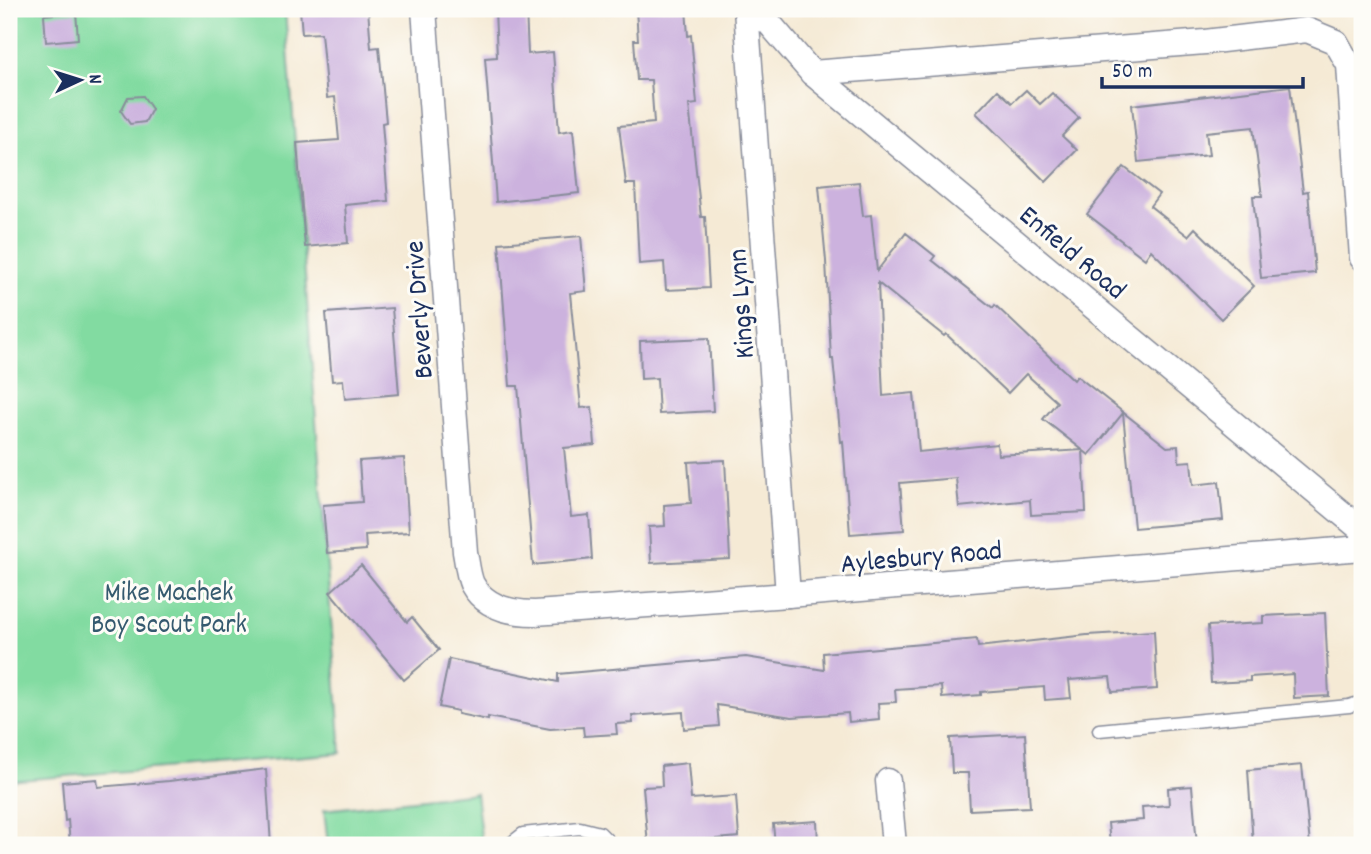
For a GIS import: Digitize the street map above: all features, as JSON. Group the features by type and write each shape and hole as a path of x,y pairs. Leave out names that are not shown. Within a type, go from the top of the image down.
{"street":[{"name":"Beverly Drive","path":"424,9 465,552 472,584 486,601"},
{"name":"Kings Lynn","path":"746,9 788,595"},
{"name":"Enfield Road","path":"757,9 813,73 1362,530"},
{"path":"813,73 1205,42 1307,30 1336,42 1349,65 1362,258"},
{"name":"Aylesbury Road","path":"486,601 511,613 535,613 1362,548"},
{"path":"888,781 894,845"}],"lane":[{"path":"1098,730 1349,706 1362,702"},
{"path":"509,845 523,834 580,828 600,833 612,845"}],"green space":[{"name":"Mike Machek Boy Scout Park","path":"9,9 285,9 341,753 9,781"},
{"path":"476,793 482,845 328,845 324,810"}],"building":[{"path":"300,9 368,9 371,48 379,47 386,122 382,123 388,201 345,205 348,243 305,247 297,143 339,140 335,97 327,98 321,33 302,34"},
{"path":"495,9 526,9 528,54 553,52 559,132 573,130 579,193 496,202 485,58 497,57"},
{"path":"636,9 686,9 697,104 689,105 701,217 705,217 709,288 666,290 664,262 639,264 635,184 626,184 619,126 654,123 651,80 637,80 634,40 638,40"},
{"path":"76,12 78,39 46,42 44,15"},
{"path":"1290,86 1303,192 1308,191 1315,273 1261,278 1253,196 1262,196 1253,127 1206,132 1209,155 1138,162 1132,105"},
{"path":"998,90 1012,103 1026,90 1040,104 1052,93 1079,118 1062,136 1077,150 1046,182 976,113"},
{"path":"143,96 152,109 145,122 130,124 121,111 128,97"},
{"path":"1124,167 1159,194 1150,206 1188,236 1195,228 1254,286 1221,319 1151,250 1145,259 1087,214"},
{"path":"859,182 863,216 871,215 877,271 906,233 935,256 932,260 993,308 995,305 1074,380 1077,376 1167,447 1178,446 1179,462 1191,461 1193,485 1219,482 1223,520 1134,528 1123,413 1089,455 1083,450 1086,512 1031,515 1030,500 959,507 956,478 900,483 904,530 850,534 843,441 841,442 831,359 819,186","holes":["878,283 944,336 946,334 1008,393 1026,374 1057,402 1043,419 1083,450 998,455 997,444 919,452 914,393 883,396"]},
{"path":"581,236 586,291 570,293 581,408 592,407 595,445 564,448 571,517 589,515 592,559 533,565 518,386 510,386 499,243"},
{"path":"392,308 399,394 345,399 343,380 332,381 326,313"},
{"path":"709,338 713,411 659,414 657,378 641,379 640,341"},
{"path":"404,458 409,532 365,535 366,550 327,553 323,505 362,502 359,461"},
{"path":"725,460 730,559 651,563 649,527 665,526 664,505 691,503 688,462"},
{"path":"361,565 407,622 412,617 439,650 404,680 330,592"},
{"path":"1325,613 1329,696 1294,698 1293,674 1250,677 1250,681 1211,683 1208,626 1263,623 1263,616"},
{"path":"1154,631 1157,689 1112,692 1110,677 1069,680 1071,698 1045,700 1044,687 942,698 941,686 895,689 896,702 878,703 879,719 849,722 848,713 792,717 717,705 719,726 684,729 683,712 632,716 633,723 616,724 617,734 584,736 583,727 550,729 488,717 488,720 439,707 449,659 558,682 558,674 746,657 824,670 823,653 977,639 978,647"},
{"path":"1025,734 1030,807 970,810 968,773 952,773 950,738"},
{"path":"688,763 691,799 736,796 739,837 694,841 694,845 648,845 643,787 662,786 661,766"},
{"path":"1302,765 1310,845 1253,845 1248,770"},
{"path":"266,769 271,845 70,845 62,782 97,779 98,787"},
{"path":"1192,786 1197,845 1110,845 1108,823 1143,820 1142,807 1169,805 1168,788"},
{"path":"817,821 818,845 775,845 773,824"}]}
